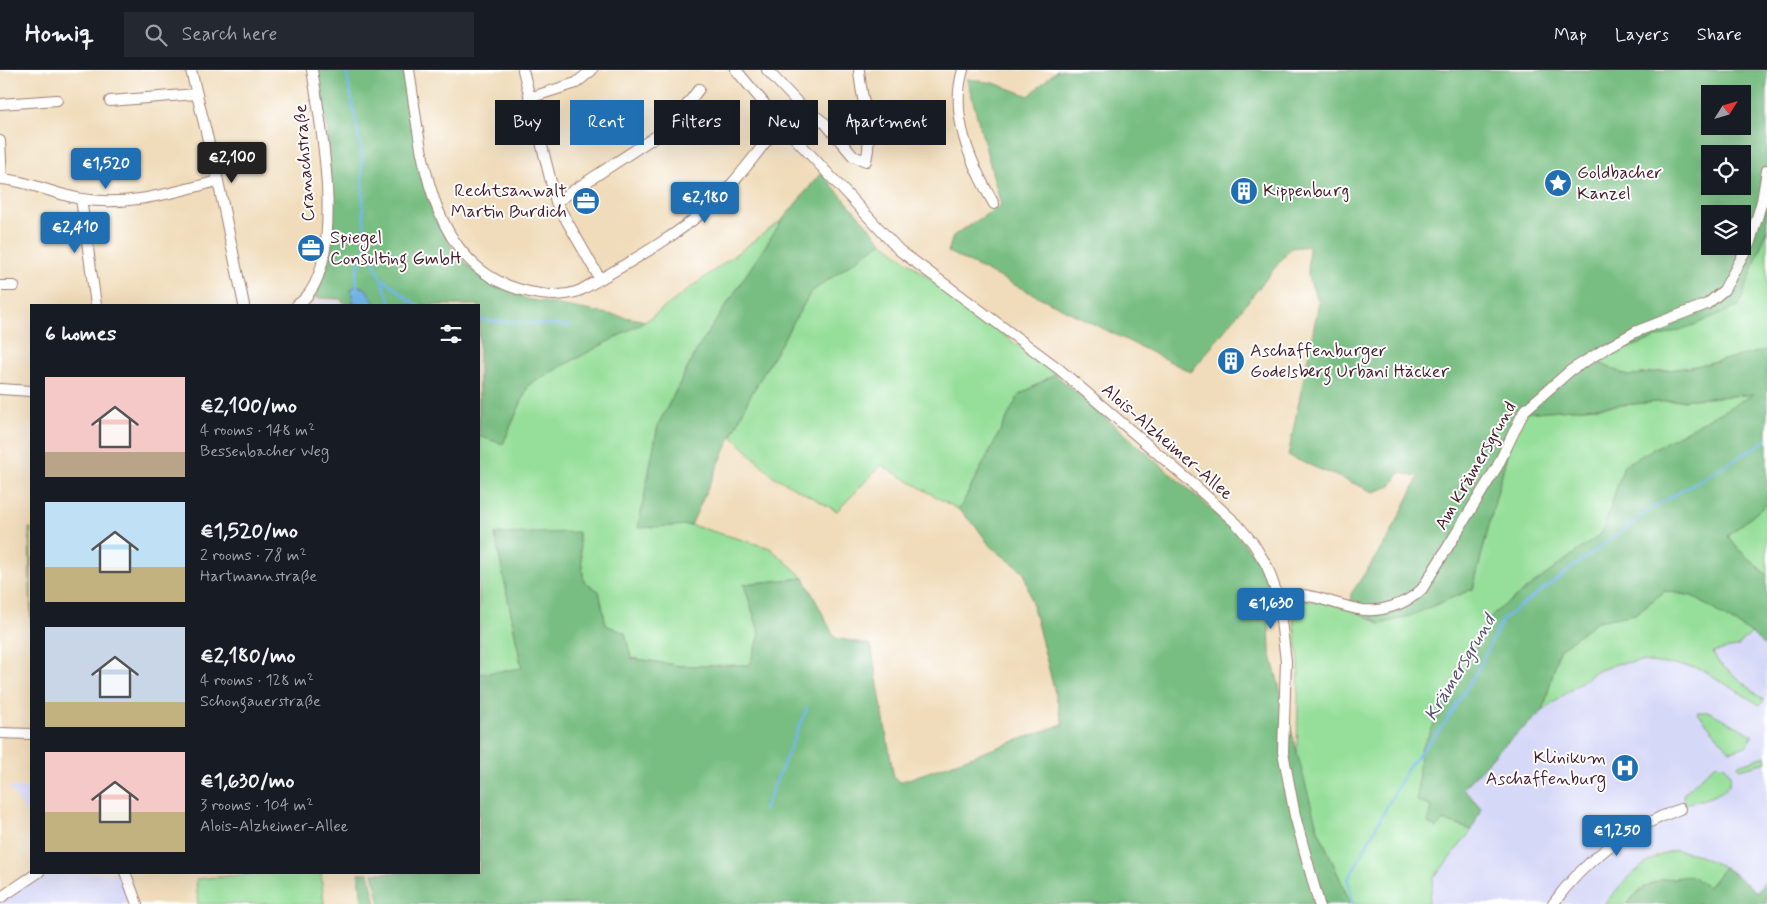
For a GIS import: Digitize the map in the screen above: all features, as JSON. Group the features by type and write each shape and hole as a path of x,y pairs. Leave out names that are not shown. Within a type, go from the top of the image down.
{"street":[{"path":"191,70 218,181 244,304"},
{"name":"Cranachstraße","path":"298,304 315,286 324,266 328,221 321,122 312,70"},
{"path":"409,70 431,193 454,242 470,261 490,277 505,286 535,295 572,294 653,247 692,220 727,190 762,145"},
{"path":"523,70 556,202 600,279"},
{"path":"529,98 576,83 592,70"},
{"name":"Alois-Alzheimer-Allee","path":"736,70 761,100"},
{"path":"766,70 795,100"},
{"path":"818,118 825,123 853,156 866,161 869,132 860,86 859,70"},
{"path":"963,70 958,87 958,114 975,171 994,204"},
{"path":"556,202 670,127 698,89"},
{"path":"110,101 196,94"},
{"path":"0,104 57,100"},
{"path":"0,141 1,179 81,199 104,202 151,198 218,181"},
{"name":"Alois-Alzheimer-Allee","path":"802,145 900,250 1059,369 1237,524 1254,543 1267,566 1278,597 1286,661 1284,752 1294,816 1318,904"},
{"name":"Am Krämersgrund","path":"1278,597 1307,594 1366,611 1404,603 1414,597 1422,589 1480,496 1524,410 1571,370 1634,332 1707,304 1724,290 1750,242 1762,201 1767,170"},
{"path":"81,199 96,304"},
{"path":"0,286 14,286"},
{"path":"0,389 30,391"},
{"path":"0,733 30,734"},
{"path":"1553,904 1590,861 1651,820 1680,809"},
{"path":"0,898 36,874"},
{"path":"126,874 137,904"}],"shaded area":[{"path":"316,301 340,301 344,304 310,304"},
{"name":"Klinikum Aschaffenburg","path":"1751,633 1767,648 1767,879 1757,892 1724,867 1695,854 1660,853 1640,867 1604,904 1428,904 1434,878 1472,830 1463,788 1502,747 1543,711 1593,673 1616,664 1642,661 1699,668 1760,705 1763,700 1719,663 1713,652 1739,646"},
{"path":"9,787 30,788 30,818"},
{"path":"32,874 119,874 131,904 0,904 0,896"}],"green space":[{"path":"316,70 403,70 427,198 450,245 477,275 527,299 646,321 529,384 503,444 480,436 480,304 345,304 340,299 315,298 331,256 333,226 327,126"},
{"path":"1057,70 1767,70 1767,230 1739,306 1694,325 1593,360 1628,376 1691,367 1767,350 1767,504 1728,536 1738,549 1767,575 1767,648 1751,633 1692,596 1665,591 1635,614 1597,621 1559,650 1543,711 1502,747 1463,788 1481,808 1472,830 1443,820 1437,828 1428,823 1432,807 1417,801 1420,751 1493,614 1602,533 1624,465 1754,394 1523,413 1521,410 1510,442 1473,589 1407,617 1380,624 1351,602 1351,594 1390,535 1419,476 1399,473 1391,486 1374,492 1288,456 1319,302 1308,277 1309,246 1291,248 1191,372 948,252 953,236 1001,205 967,79 994,83 1029,96"},
{"path":"821,173 882,242 811,292 749,398 691,525 638,528 658,425 698,348 783,219"},
{"path":"783,219 698,348 658,425 639,527 691,525 770,548 804,578 744,584 760,635 750,665 682,666 631,658 625,633 606,625 599,591 584,582 578,533 495,534 522,669 480,674 480,436 503,444 529,384 646,321"},
{"path":"1767,230 1767,350 1691,367 1628,376 1593,360 1738,306"},
{"path":"882,242 1055,374 1019,395 959,510 881,465 837,511 773,476 732,436 749,398 811,292"},
{"path":"1055,374 1230,525 1260,564 1268,583 1270,652 1317,827 1351,904 380,904 373,874 480,874 480,674 522,668 495,534 578,532 584,582 599,591 606,625 625,633 631,658 682,666 749,665 760,635 744,584 804,578 835,638 871,645 894,778 900,782 1063,724 1024,572 990,546 978,529 959,510 1019,395"},
{"path":"1756,394 1624,465 1603,533 1493,614 1432,807 1442,820 1472,830 1434,878 1428,904 1351,904 1317,827 1297,754 1299,662 1291,599 1302,599 1349,609 1380,624 1473,589 1510,442 1523,413"},
{"path":"1767,504 1767,575 1738,549 1728,536"},
{"path":"29,528 30,528 30,582"},
{"path":"1665,591 1692,596 1751,633 1739,646 1713,652 1719,663 1764,700 1760,705 1699,668 1642,661 1616,664 1593,673 1543,711 1559,650 1597,621 1635,614"},
{"path":"1697,712 1710,712 1753,735 1746,746 1730,751"},
{"path":"1766,756 1767,762 1739,769 1738,765"},
{"path":"1716,764 1724,765 1730,774 1730,782 1727,788 1711,797 1685,804 1684,793"},
{"path":"1676,850 1695,854 1724,867 1708,887 1643,887 1626,904 1604,904 1627,879 1645,864 1665,853"},
{"path":"1724,867 1757,892 1767,879 1766,904 1626,904 1649,885 1671,878 1692,876 1708,887"},
{"path":"253,874 321,874 324,904 198,904 196,879"},
{"path":"359,874 369,874 376,904 362,904"}],"water":[{"path":"357,285 366,289 375,304 354,304 351,290"}],"waterway":[{"path":"346,70 362,154 363,213 367,246 392,304"},
{"path":"357,285 356,272 367,246"},
{"path":"383,280 416,304"},
{"path":"480,320 569,326"},
{"name":"Krämersgrund","path":"1353,904 1348,880 1406,770 1445,723 1477,671 1503,619 1656,506 1767,440"},
{"path":"764,810 807,708"}],"place":[{"name":"Goldbacher Kanzel","path":"1558,183"},
{"name":"Kippenburg","path":"1244,191"},
{"name":"Rechtsanwalt Martin Burdich","path":"586,201"},
{"name":"Spiegel Consulting GmbH","path":"311,248"},
{"name":"Aschaffenburger Godelsberg Urbani Häcker","path":"1231,361"},
{"name":"Klinikum Aschaffenburg","path":"1625,768"}]}
